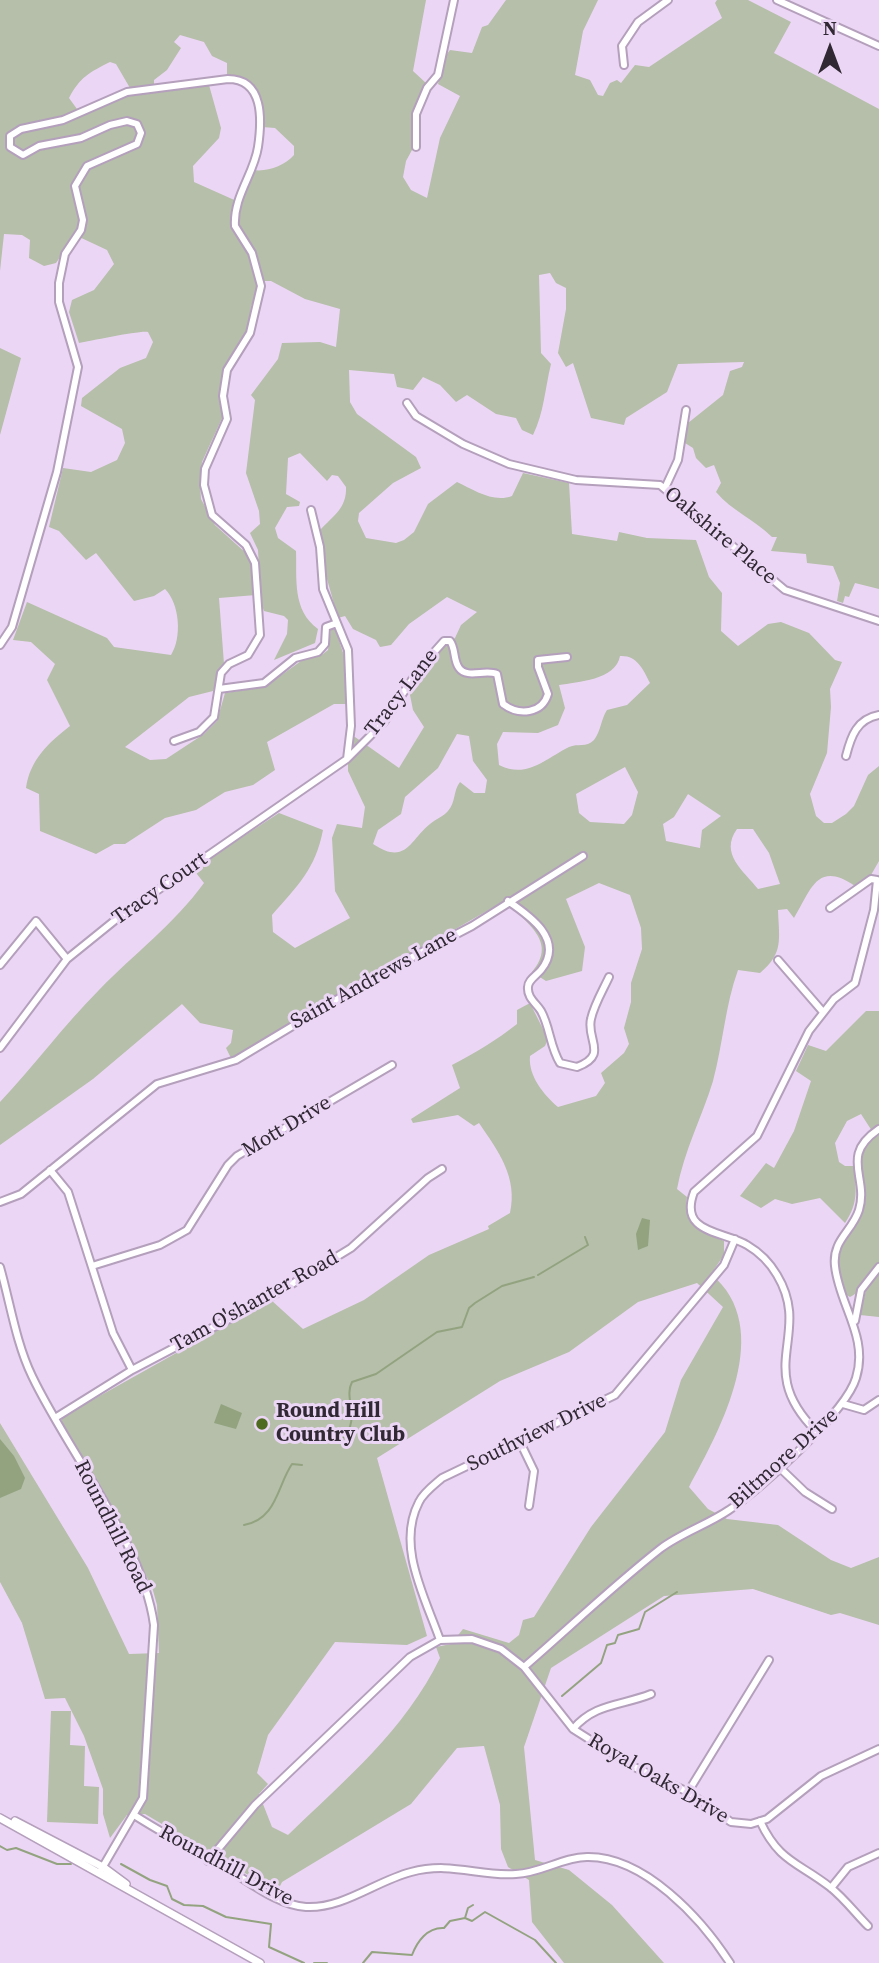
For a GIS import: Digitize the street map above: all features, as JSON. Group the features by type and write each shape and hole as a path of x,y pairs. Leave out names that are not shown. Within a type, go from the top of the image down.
{"street":[{"path":"416,147 416,114 438,75 454,0"},
{"path":"624,65 622,46 638,22 668,0"},
{"path":"777,0 879,46"},
{"path":"0,645 12,627 57,472 78,367 59,302 61,266 83,220 75,193 77,179 87,166 137,144 140,127 133,122 122,122 81,138 39,146 23,155 10,147 10,136 21,129 63,120 127,92 236,79 254,91 260,110 258,148 234,218 236,231 256,262 261,286 250,333 227,370 223,396 227,419 205,470 204,485 212,515 246,545 254,562 260,635 248,655 224,669 214,718 200,732 174,741"},
{"name":"Oakshire Place","path":"407,403 416,416 463,444 509,464 576,480 656,484 665,488 785,590 879,621"},
{"path":"665,488 678,460 686,410"},
{"path":"311,510 320,547 323,589 348,650 351,726 347,759"},
{"path":"219,689 264,683 295,658 318,652 325,644 326,627 337,623"},
{"name":"Tracy Lane","path":"347,759 384,722 419,669 444,641 450,641 454,646 458,667 463,671 497,674 503,704 524,712 536,710 545,704 548,694 538,660 567,657"},
{"path":"846,756 856,728 865,719 879,715"},
{"name":"Tracy Court","path":"0,1048 67,959 119,917 347,759"},
{"name":"Saint Andrews Lane","path":"50,1170 157,1084 236,1060 364,983 472,926 583,856"},
{"path":"816,1431 793,1405 785,1384 789,1312 782,1284 767,1261 735,1239 709,1231 697,1223 691,1199 700,1186 757,1136 809,1031 823,1012 855,984 874,910 877,880 871,879 830,908"},
{"path":"508,901 531,917 546,934 548,955 545,965 529,983 528,991 541,1011 560,1063 578,1067 592,1058 594,1050 591,1019 609,977"},
{"path":"0,965 36,921 67,959"},
{"path":"778,960 823,1012"},
{"name":"Mott Drive","path":"92,1266 173,1240 187,1230 228,1165 237,1156 393,1065"},
{"name":"Biltmore Drive","path":"524,1667 660,1550 733,1508 843,1405 857,1377 859,1363 855,1323 838,1279 835,1250 859,1212 862,1195 856,1168 862,1144 879,1129"},
{"name":"Tam O'shanter Road","path":"55,1419 132,1370 269,1297 351,1248 428,1178 442,1169"},
{"path":"0,1202 21,1194 50,1170 68,1192 113,1333 132,1370"},
{"name":"Southview Drive","path":"440,1640 410,1553 410,1523 420,1499 442,1478 615,1395 724,1265 735,1239"},
{"name":"Roundhill Road","path":"0,1267 30,1373 124,1541 150,1599 154,1625 143,1798 101,1870"},
{"name":"Biltmore Drive","path":"855,1323 861,1290 879,1267"},
{"path":"843,1405 864,1410 879,1400"},
{"path":"520,1442 534,1471 529,1506"},
{"path":"779,1467 805,1492 832,1509"},
{"name":"Royal Oaks Drive","path":"208,1861 255,1805 410,1657 440,1640 472,1639 501,1649 524,1667 573,1730 630,1765 688,1792 731,1822 760,1821 821,1776 879,1749"},
{"path":"688,1792 769,1660"},
{"path":"573,1730 592,1711 625,1704 650,1694"},
{"name":"Roundhill Drive","path":"134,1815 208,1861 286,1902 308,1907 335,1904 390,1878 431,1868 466,1868 515,1875 570,1859 608,1858 643,1872 702,1926 730,1963"},
{"path":"0,1817 101,1870 198,1931 260,1963"},
{"path":"760,1821 771,1844 791,1863 831,1888 869,1926"},
{"path":"831,1888 849,1867 879,1853"}],"shaded area":[{"path":"0,0 426,0 413,71 427,84 412,113 412,150 406,161 403,177 411,190 427,198 440,138 460,96 438,84 447,54 450,50 472,53 482,27 488,25 506,0 598,0 583,31 575,75 590,80 598,95 603,96 610,83 617,80 621,83 635,65 649,67 722,18 715,3 717,0 748,0 791,22 774,53 879,109 879,589 855,583 843,603 837,601 840,583 833,566 807,563 806,554 771,551 777,537 772,537 722,499 716,492 721,483 714,465 706,468 696,458 693,448 685,443 688,423 723,395 730,371 742,367 744,362 678,364 667,392 626,418 624,425 591,418 573,363 566,367 558,353 566,309 566,288 556,283 550,273 539,275 541,353 551,364 542,409 533,435 522,430 516,418 496,414 467,395 456,402 440,385 423,377 413,390 397,387 394,374 349,370 350,402 357,414 416,457 421,468 393,483 359,513 358,521 366,538 396,543 404,540 414,532 428,504 457,482 484,495 498,498 512,496 523,473 569,483 572,534 617,541 619,532 647,538 696,540 709,577 722,593 721,631 738,646 768,624 781,622 809,633 835,660 842,662 830,689 827,753 810,794 816,816 824,823 832,823 846,814 854,806 868,775 879,766 879,861 871,875 855,886 832,876 823,877 811,889 794,918 787,909 778,910 779,937 773,959 760,973 738,970 713,1081 684,1161 677,1189 687,1197 686,1207 695,1226 724,1241 724,1255 711,1274 730,1296 739,1322 741,1350 727,1408 689,1487 708,1509 727,1519 778,1525 831,1560 851,1568 879,1557 879,1625 840,1613 831,1615 753,1589 664,1596 551,1668 524,1747 535,1860 569,1870 612,1905 664,1963 564,1963 532,1922 529,1880 508,1867 501,1849 500,1805 484,1746 457,1748 411,1804 282,1882 277,1892 145,1814 127,1815 110,1838 103,1814 103,1789 84,1736 65,1698 45,1699 22,1623 0,1582 0,1423 88,1568 129,1654 159,1653 157,1605 152,1587 62,1422 62,1417 271,1300 303,1329 364,1300 429,1255 489,1229 488,1226 510,1213 512,1200 509,1176 499,1154 479,1123 474,1126 458,1115 413,1123 411,1119 460,1088 452,1065 517,1024 517,1010 530,1003 548,1039 545,1046 530,1056 534,1078 542,1091 558,1107 596,1096 605,1083 601,1073 624,1053 629,1044 624,1028 631,1002 631,983 642,949 641,928 630,895 599,883 566,899 585,947 582,971 546,981 532,972 542,950 540,941 529,924 506,900 231,1058 226,1048 231,1043 233,1030 200,1023 182,1004 93,1079 0,1145 0,1102 86,1003 192,898 204,883 193,869 279,813 323,830 310,867 272,915 273,932 295,948 350,918 335,891 332,838 337,824 362,828 365,807 348,771 348,738 355,737 399,768 424,727 413,710 409,690 436,654 455,638 461,625 477,612 447,597 409,624 391,645 380,647 376,640 353,629 345,616 338,618 327,579 320,530 342,506 346,487 338,476 332,475 327,481 300,453 288,458 286,494 300,502 299,506 287,507 275,528 278,538 296,551 300,603 304,613 318,629 315,643 274,660 287,634 288,620 284,616 264,611 261,603 258,550 250,533 260,524 259,511 246,473 255,400 251,395 278,359 282,343 320,342 336,347 340,309 305,299 271,281 259,281 256,298 251,306 249,329 226,366 220,395 223,416 202,462 200,483 201,499 215,525 247,554 254,569 256,595 219,598 224,664 213,691 189,697 125,747 150,760 166,759 204,734 217,721 225,693 265,687 301,661 323,654 328,650 331,629 335,628 347,665 347,704 334,704 267,742 275,770 253,785 225,792 196,810 165,818 125,844 114,844 96,854 40,831 39,794 26,788 28,778 41,753 70,726 47,680 55,664 31,642 13,640 27,602 107,638 114,647 171,655 177,640 178,621 174,603 165,589 154,596 134,601 96,553 86,560 59,531 49,527 63,468 91,472 117,460 125,443 122,429 81,406 82,398 120,368 146,358 153,342 148,332 143,332 79,343 69,312 72,300 94,290 114,264 107,250 75,235 56,263 44,266 29,258 30,240 22,235 4,234 0,271","holes":["180,35 204,42 212,56 227,63 227,76 246,79 257,91 262,108 262,127 275,128 294,146 294,155 281,165 253,170 241,203 194,182 193,166 219,138 221,128 209,85 154,89 154,80 167,70 181,48 174,42","110,62 116,64 130,88 77,109 69,98 82,80","620,656 626,656 639,664 650,683 627,705 607,710 594,740 588,744 569,747 527,769 509,769 499,765 497,744 503,732 538,733 558,725 565,708 559,685 585,681 611,670","457,734 469,736 473,761 487,780 485,793 474,793 460,782 451,808 446,813 400,852 384,850 373,844 378,830 401,814 405,797 438,768","625,767 638,792 632,815 624,824 590,822 579,813 576,794","688,794 721,816 702,830 700,848 666,841 663,824 674,817","737,829 753,829 769,853 780,884 758,889 740,869 731,846","697,1283 723,1307 681,1380 665,1432 591,1527 534,1617 523,1620 519,1635 509,1643 463,1629 451,1644 436,1647 440,1658 426,1684 410,1708 372,1753 288,1835 272,1827 259,1794 268,1784 257,1773 268,1735 335,1642 407,1645 427,1636 377,1458 500,1381 569,1352 638,1302"]},
{"path":"0,348 21,358 0,435"},
{"path":"866,1011 879,1011 879,1128 872,1131 861,1114 847,1121 835,1143 839,1162 845,1166 854,1166 855,1202 845,1223 820,1198 792,1204 775,1199 761,1208 740,1196 766,1163 774,1168 794,1131 811,1081 796,1071 808,1045 826,1051"},
{"path":"879,1133 879,1264 850,1297 845,1294 840,1275 839,1252 858,1222 863,1208 865,1197 860,1170 862,1154"},
{"path":"642,1218 650,1220 648,1246 638,1250 636,1234"},
{"path":"879,1273 879,1317 860,1315 866,1290"},
{"path":"221,1404 242,1413 236,1429 214,1423"},
{"path":"0,1439 14,1456 25,1478 21,1489 0,1498"},
{"path":"51,1711 71,1711 70,1745 85,1746 84,1786 99,1787 98,1824 47,1822"}],"waterway":[{"path":"538,1275 588,1245 585,1237"},
{"path":"342,1440 351,1424 349,1395 352,1382 376,1374 437,1332 462,1327 469,1308 502,1286 534,1277"},
{"path":"244,1525 255,1522 270,1509 292,1464 302,1465"},
{"path":"562,1696 601,1663 607,1645 615,1643 618,1635 639,1629 645,1612 677,1592"},
{"path":"0,1846 7,1850 16,1848 57,1864 71,1864"},
{"path":"121,1864 167,1886 172,1899 184,1905 203,1906 226,1917 271,1924 269,1947 304,1963"},
{"path":"465,1918 468,1908 473,1905"},
{"path":"363,1963 372,1952 412,1955 420,1940 433,1930 444,1928 450,1921 465,1918 472,1921 485,1912 535,1940 556,1963"},
{"path":"314,1963 327,1963"}],"place":[{"name":"Round Hill Country Club","path":"262,1424"}]}
